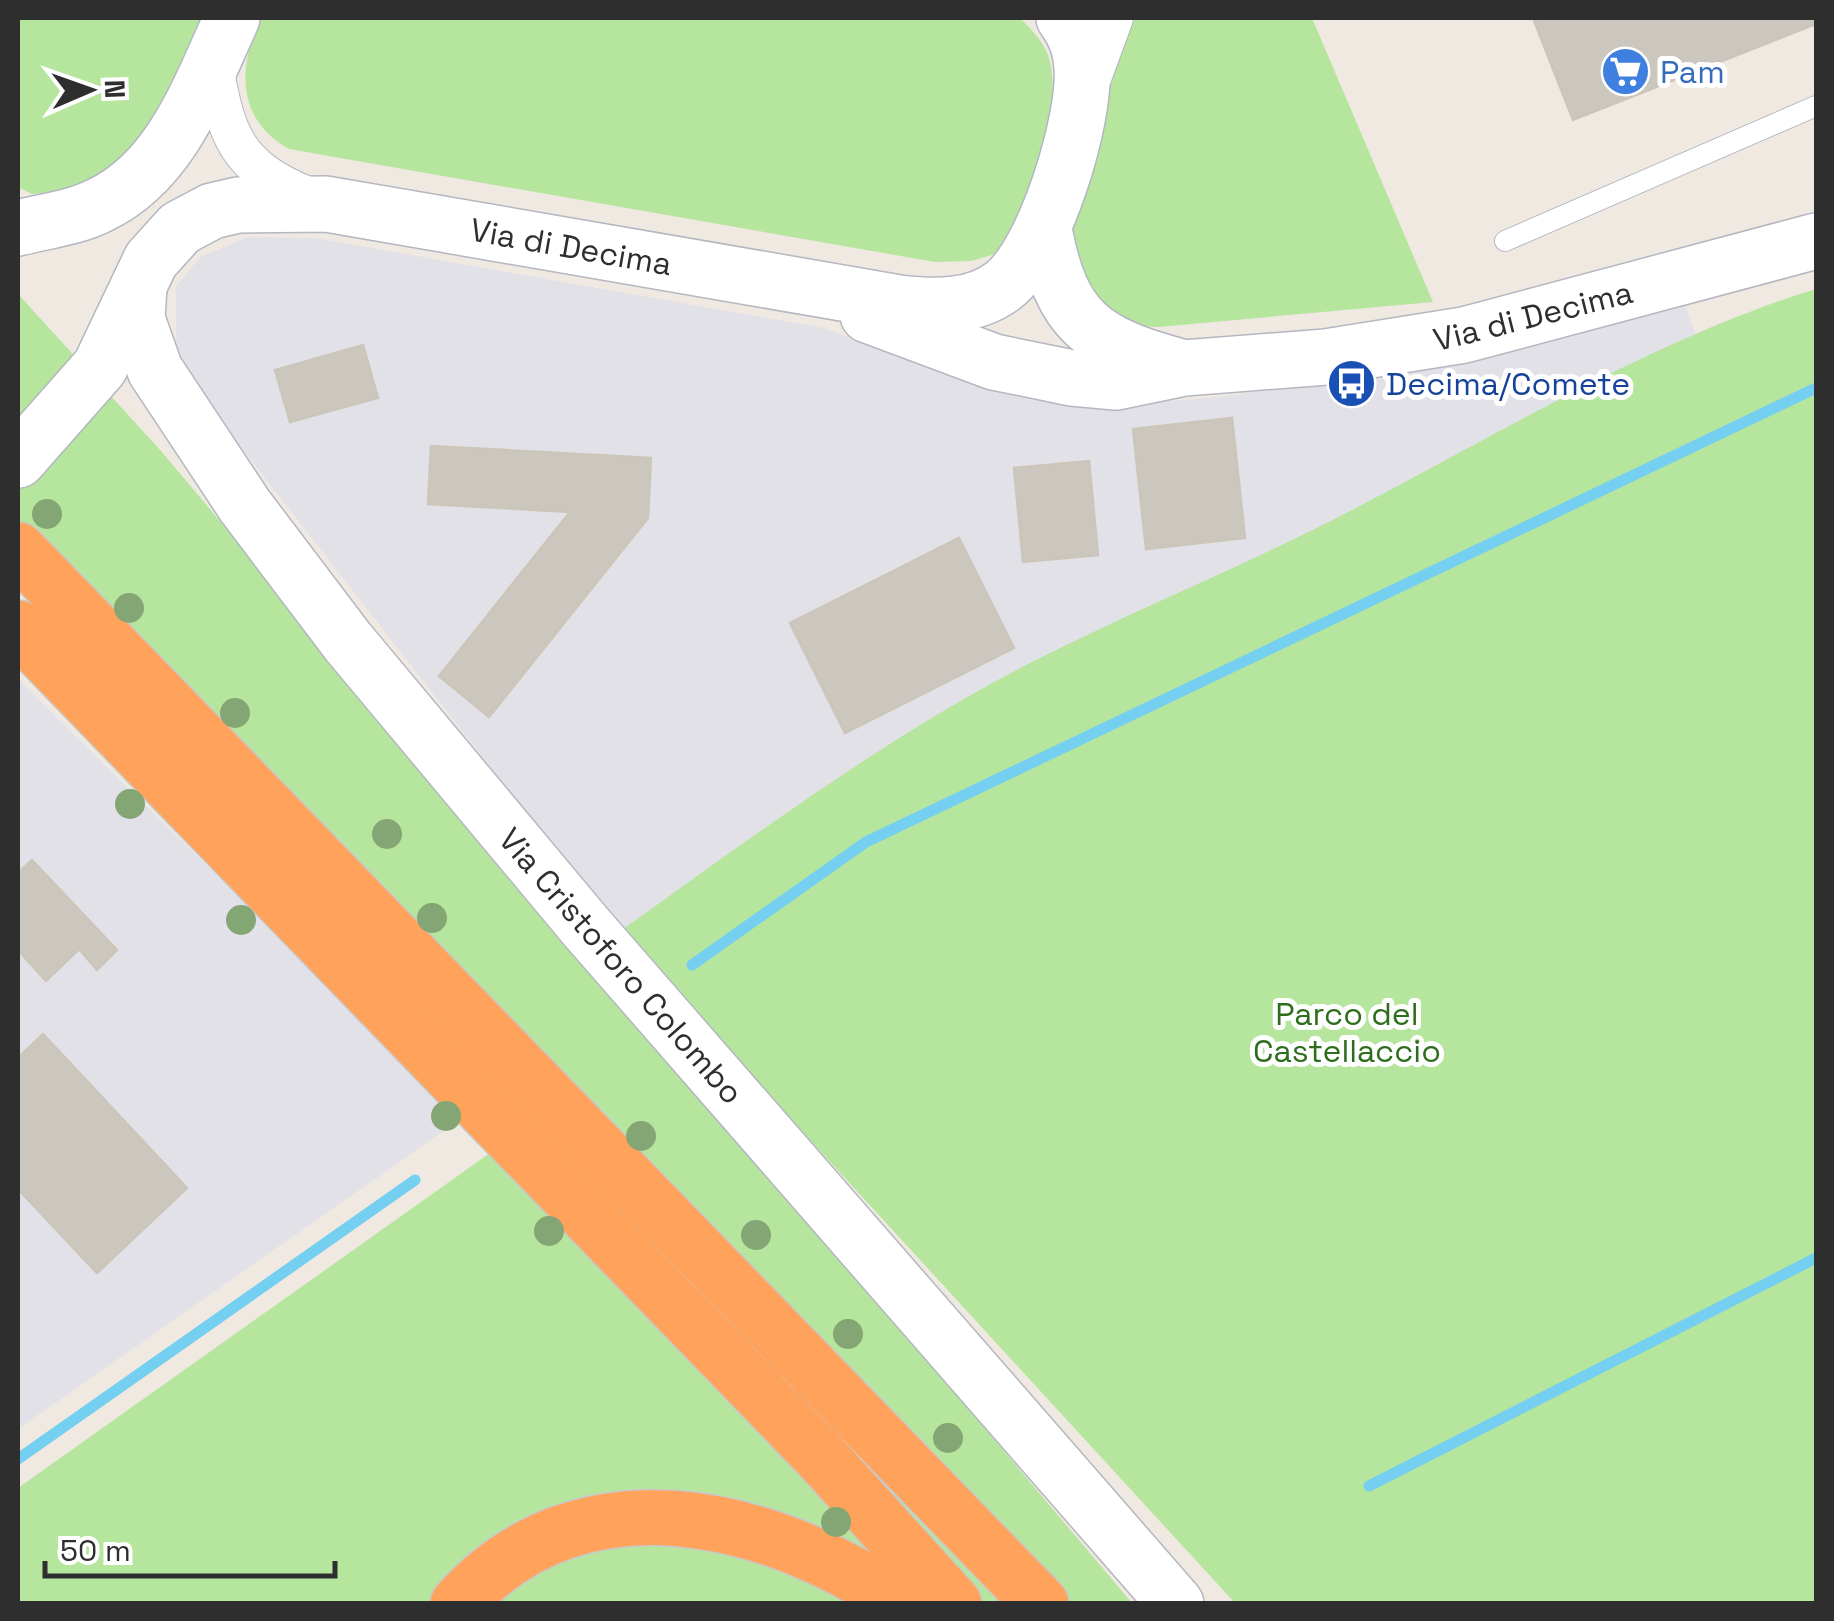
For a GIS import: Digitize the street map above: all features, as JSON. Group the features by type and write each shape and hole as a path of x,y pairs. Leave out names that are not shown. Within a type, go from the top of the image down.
{"highway":[{"path":"18,550 1042,1604"},
{"path":"18,628 822,1459 954,1604"},
{"path":"458,1604 505,1564 546,1540 601,1522 659,1516 768,1536 849,1571 901,1604"}],"main road":[{"path":"1044,229 1078,116 1082,63 1077,39 1064,18"},
{"path":"30,221 107,202 152,167 181,124 223,39"},
{"name":"Via di Decima","path":"18,460 100,367 139,286 170,237 212,211 257,202 326,204 928,306 974,300 1014,276 1044,229"},
{"name":"Via di Decima","path":"1044,229 1053,276 1075,313 1119,348 1184,368"},
{"name":"Via di Decima","path":"816,290 928,340 1032,372 1116,382 1184,368 1290,362 1451,338 1563,312 1816,241"},
{"name":"Via Cristoforo Colombo","path":"139,286 137,319 155,370 245,506 348,642 586,927 1176,1604"}],"street":[{"path":"1078,116 1114,18"},
{"name":"Via di Decima","path":"223,39 228,132 242,154 264,176 326,204"}],"lane":[{"path":"1505,241 1816,106"}],"shaded area":[{"path":"248,237 315,238 824,328 888,352 1073,407 1211,398 1395,372 1684,302 1696,337 1279,548 1042,657 799,804 619,932 176,364 176,287 200,257"},
{"path":"18,679 462,1118 18,1429"}],"green space":[{"path":"18,18 203,18 161,112 117,172 62,191 32,194 18,187"},
{"path":"260,18 1020,18 1048,55 1052,102 1033,184 1002,252 971,261 935,262 289,149 259,123 246,91 248,55"},
{"path":"1134,18 1312,18 1433,302 1158,327 1119,320 1096,307 1078,286 1073,273 1074,219 1091,146"},
{"name":"Parco del Castellaccio","path":"1816,289 1816,1603 1235,1603 619,932 826,786 988,685 1314,529 1638,360 1756,309"},
{"path":"18,294 161,451 1132,1603 18,1603 18,1488 538,1119 18,585"}],"building":[{"name":"Pam","path":"1533,18 1816,18 1816,24 1573,120"},
{"path":"363,345 378,398 290,422 275,370"},
{"path":"1232,418 1245,538 1146,549 1133,429"},
{"path":"431,446 651,458 648,518 489,717 439,676 570,512 428,504"},
{"path":"1089,461 1098,555 1023,562 1014,468"},
{"path":"959,538 1014,648 845,733 790,623"},
{"path":"32,860 117,950 97,970 79,949 46,981 18,950 18,873"},
{"path":"43,1034 187,1188 97,1273 18,1189 18,1058"}],"waterway":[{"path":"692,965 866,842 1816,388"},
{"path":"18,1459 415,1180"},
{"path":"1369,1486 1816,1258"}],"place":[{"name":"Pam","path":"1625,72"},
{"name":"Decima/Comete","path":"1351,384"}]}
